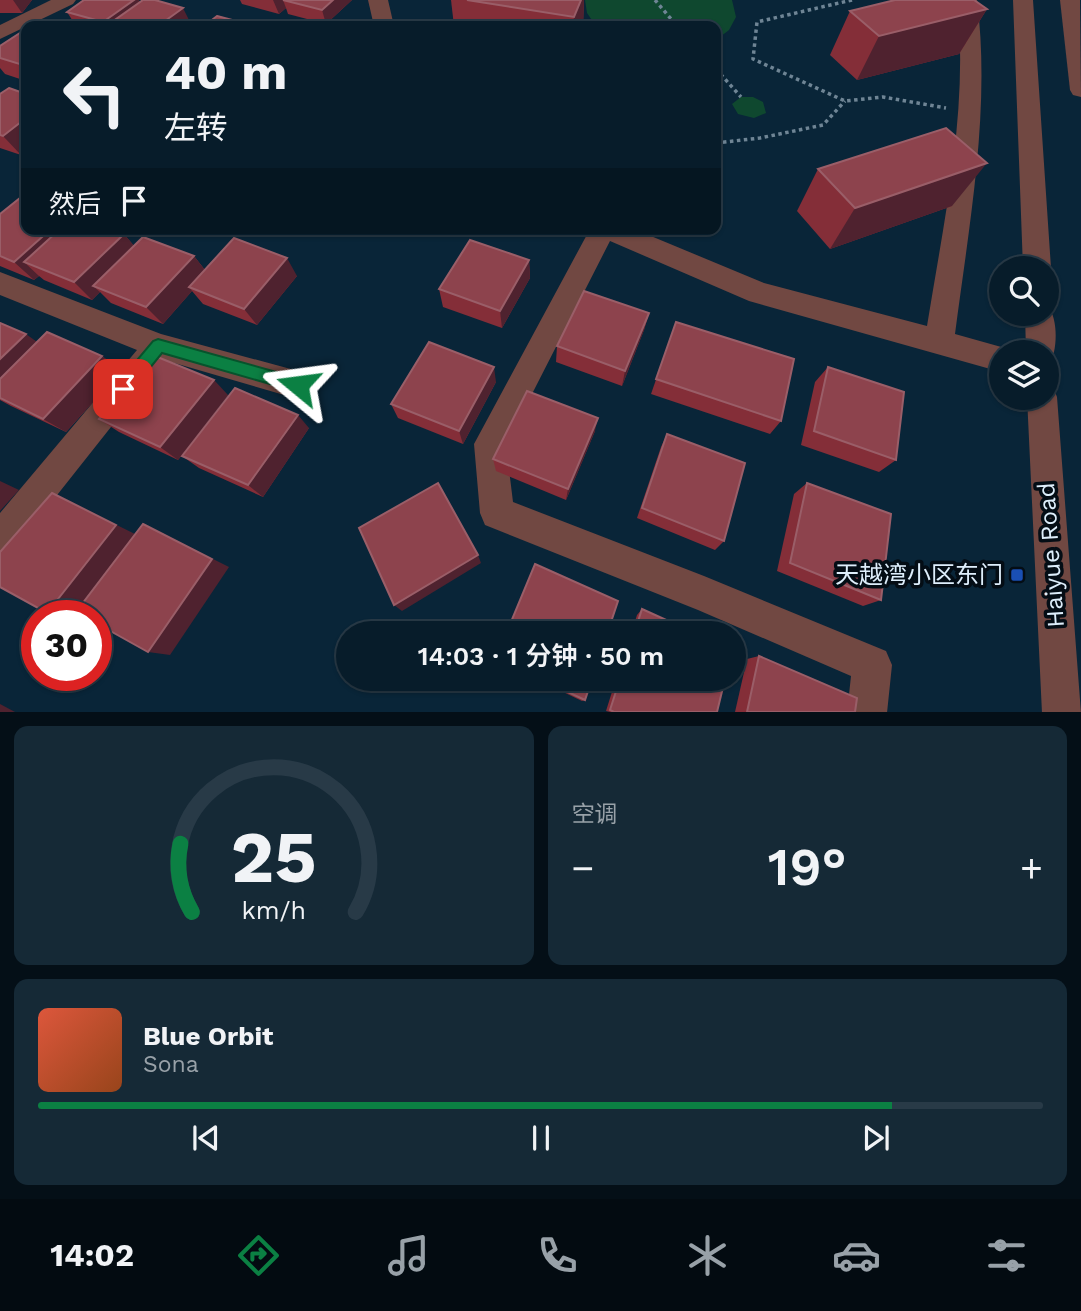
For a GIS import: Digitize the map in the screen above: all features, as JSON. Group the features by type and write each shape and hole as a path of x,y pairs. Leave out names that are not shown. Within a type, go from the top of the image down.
{"street":[{"path":"24,21 66,0"},
{"path":"378,0 383,21"},
{"path":"939,343 965,164 971,34 967,0"},
{"path":"1023,0 1036,256"},
{"path":"1070,0 1081,90"},
{"path":"0,33 21,22"},
{"path":"602,235 490,444 497,513 704,594 872,665 867,712"},
{"path":"619,235 759,293 989,356"},
{"path":"0,282 158,346 298,385"},
{"path":"0,540 158,346"},
{"name":"Haiyue Road","path":"1043,410 1062,712"}],"path":[{"path":"655,0 673,21"},
{"path":"852,0 757,22 753,59 845,102 883,97 967,112"},
{"path":"721,75 741,97"},
{"path":"721,142 760,138 823,125 845,102"}],"green space":[{"path":"585,0 732,0 736,17 729,30 721,36 721,21 593,21 587,13"},
{"path":"741,97 753,97 763,102 766,113 754,118 738,114 732,104"}],"building":[{"path":"84,0 134,0 104,21 67,12"},
{"path":"143,0 155,0 183,8 165,21 113,21"},
{"path":"283,0 333,0 322,10"},
{"path":"467,0 581,0 574,17"},
{"path":"895,0 974,0 987,9 879,36 850,11"},
{"path":"217,16 236,21 210,21"},
{"path":"21,32 21,64 0,58 0,46"},
{"path":"9,88 21,92 21,122 3,136 0,135 0,94"},
{"path":"946,128 987,163 855,208 818,169"},
{"path":"20,198 21,235 44,235 14,262 0,256 0,214"},
{"path":"53,235 123,235 74,282 24,262"},
{"path":"143,237 194,256 146,307 93,286"},
{"path":"234,238 287,258 244,309 189,287"},
{"path":"470,240 529,260 500,311 439,289"},
{"path":"584,291 649,313 625,371 557,346"},
{"path":"676,322 794,359 781,421 656,379"},
{"path":"0,323 26,334 0,359"},
{"path":"47,332 102,356 43,419 0,398 0,379"},
{"path":"429,342 494,367 459,431 391,404"},
{"path":"155,356 214,380 160,447 99,419"},
{"path":"828,367 904,392 896,460 814,431"},
{"path":"235,388 298,415 248,485 182,456"},
{"path":"527,391 598,418 568,489 493,459"},
{"path":"667,434 745,463 724,541 642,508"},
{"path":"438,483 478,555 394,605 359,528"},
{"path":"807,483 891,514 881,600 790,563"},
{"path":"52,493 116,525 57,600 24,600 0,587 0,552"},
{"path":"143,524 212,559 148,652 112,632 112,600 85,600"},
{"path":"535,564 618,601 611,621 511,621"},
{"path":"642,609 668,621 638,621"},
{"path":"759,656 857,698 855,712 747,712"},
{"path":"566,691 588,691 585,700"},
{"path":"616,691 722,691 717,712 610,710"}],"place":[{"name":"天越湾小区东门","path":"1017,575"}],"route":[{"path":"123,389 158,346 298,385"}]}
